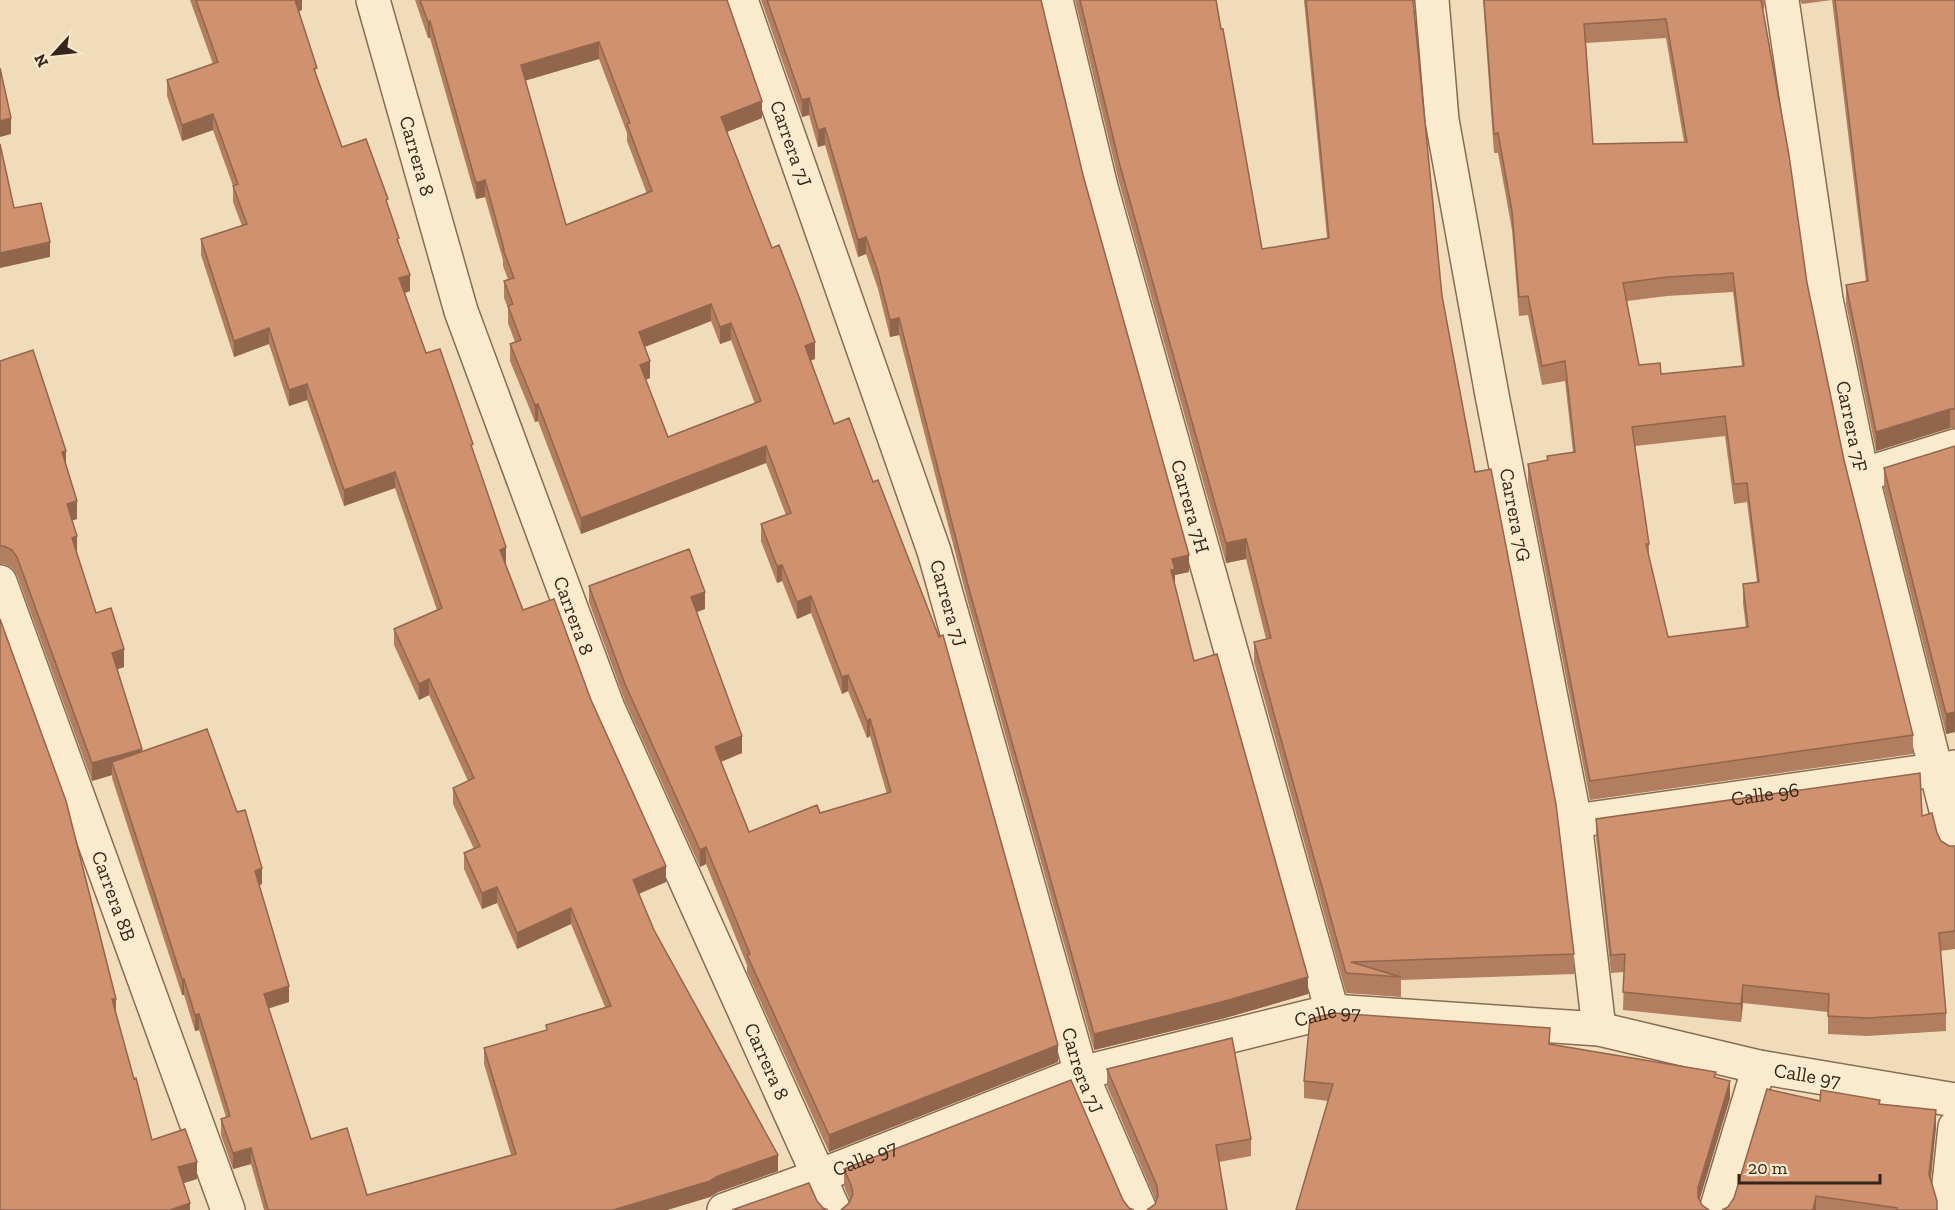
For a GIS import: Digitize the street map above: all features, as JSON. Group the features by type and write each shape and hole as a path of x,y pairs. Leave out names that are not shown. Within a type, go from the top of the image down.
{"street":[{"name":"Carrera 8","path":"373,0 461,311 608,708 834,1210"},
{"name":"Carrera 7J","path":"741,0 934,551 1081,1073 1140,1210"},
{"name":"Carrera 7H","path":"1056,0 1101,187 1332,1011"},
{"name":"Carrera 7G","path":"1432,0 1442,120 1492,395 1575,820 1599,1029"},
{"name":"Carrera 7F","path":"1782,0 1826,299 1862,476 1945,769 1955,846"},
{"path":"1862,476 1955,446"},
{"name":"Carrera 8B","path":"0,582 228,1210"},
{"name":"Calle 96","path":"1575,820 1945,769"},
{"name":"Calle 97","path":"724,1210 819,1176 1081,1073 1332,1011 1599,1029 1759,1067 1955,1100"},
{"path":"1716,1210 1759,1067"},
{"path":"1953,1210 1948,1193 1955,1126"}],"building":[{"path":"196,0 295,0 317,68 314,69 342,147 366,139 388,199 386,200 399,238 397,239 410,275 399,278 426,353 440,349 506,547 500,550 523,610 554,599 591,700 666,866 633,880 654,930 778,1155 718,1176 710,1181 613,1210 268,1210 251,1148 233,1153 221,1119 230,1116 199,1014 195,1015 184,979 182,979 112,762 207,729 237,812 245,810 262,868 255,871 289,986 264,994 311,1139 347,1128 367,1195 516,1154 484,1048 547,1030 546,1025 611,1006 571,908 517,933 497,887 482,893 464,853 480,846 453,788 474,778 429,679 419,684 394,629 442,608 395,472 344,490 307,384 289,390 269,328 234,341 201,239 247,224 233,186 238,184 213,114 182,125 167,80 218,62"},
{"path":"420,0 727,0 762,101 721,117 772,248 779,245 799,297 815,342 805,346 834,424 849,418 873,482 878,480 939,637 943,635 1058,1045 829,1135 747,955 750,954 706,847 700,850 625,684 589,586 689,549 705,592 691,597 742,736 715,747 749,832 817,805 820,813 891,792 870,719 867,721 848,675 842,677 811,596 797,602 782,565 777,566 761,524 791,513 766,446 581,518 538,404 535,405 510,344 521,340 508,306 513,304 504,281 514,278 503,249 485,180 476,183 430,21 428,22","holes":["599,42 630,123 627,124 652,191 566,225 521,65","711,304 720,327 731,323 761,401 668,437 640,365 650,361 639,332"]},
{"path":"767,0 1041,0 1083,175 1189,555 1172,559 1175,569 1171,570 1194,661 1217,654 1308,977 1225,1001 1094,1034 969,589 899,318 890,320 878,272 866,237 858,240 825,128 818,130 809,98 802,100"},
{"path":"1080,0 1216,0 1262,249 1329,238 1306,0 1413,0 1442,296 1475,472 1491,469 1556,804 1574,954 1351,962 1401,977 1346,973 1254,642 1271,638 1246,539 1226,543 1119,162"},
{"path":"1484,0 1761,0 1789,155 1807,283 1844,460 1913,735 1590,781 1528,464 1548,460 1547,456 1575,452 1565,361 1542,366 1528,296 1519,297 1512,211 1498,133 1494,134","holes":["1666,19 1687,142 1593,144 1584,24","1733,273 1744,366 1661,374 1660,363 1639,365 1623,283 1667,277","1725,416 1734,484 1747,483 1759,582 1743,584 1748,627 1668,637 1646,544 1649,544 1632,427"]},
{"path":"1835,0 1955,0 1955,409 1876,432 1846,285 1868,281"},
{"path":"0,68 11,118 0,121"},
{"path":"0,144 14,208 41,203 50,242 0,253"},
{"path":"33,350 66,451 62,452 77,501 67,504 77,536 72,538 96,613 111,608 124,649 112,653 142,749 92,763 17,557 12,550 0,546 0,361"},
{"path":"1955,446 1955,712 1946,714 1884,468"},
{"path":"0,619 66,801 116,999 112,999 152,1140 185,1129 197,1162 178,1167 190,1203 170,1210 0,1210"},
{"path":"1920,773 1922,816 1932,813 1941,841 1949,846 1955,846 1955,931 1939,933 1946,1013 1867,1018 1828,1016 1829,994 1743,985 1741,1004 1623,992 1625,954 1611,955 1596,819"},
{"path":"1334,1013 1550,1028 1549,1044 1716,1072 1714,1077 1730,1081 1698,1188 1698,1197 1702,1205 1709,1210 1296,1210 1333,1084 1304,1081 1310,1019"},
{"path":"1232,1038 1251,1139 1216,1145 1227,1210 1147,1210 1155,1204 1158,1196 1157,1186 1107,1069"},
{"path":"1071,1080 1123,1200 1129,1208 1134,1210 841,1210 849,1203 853,1194 844,1169"},
{"path":"1767,1089 1820,1101 1821,1090 1880,1100 1879,1104 1936,1110 1929,1174 1937,1201 1937,1210 1897,1210 1897,1208 1816,1196 1813,1210 1722,1210 1728,1207 1734,1198"},
{"path":"809,1183 817,1201 828,1210 732,1210"}]}
